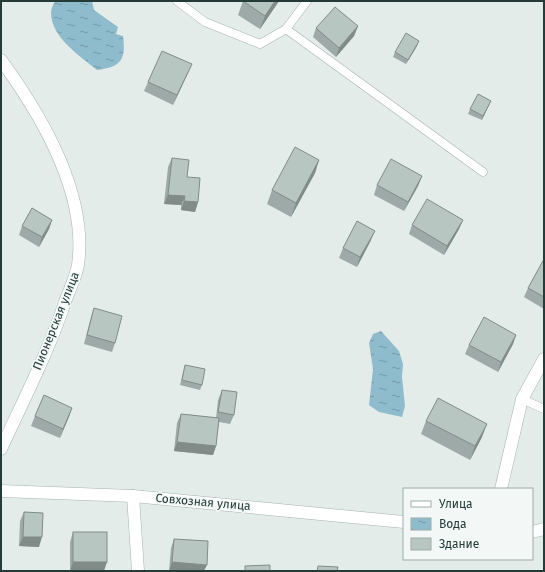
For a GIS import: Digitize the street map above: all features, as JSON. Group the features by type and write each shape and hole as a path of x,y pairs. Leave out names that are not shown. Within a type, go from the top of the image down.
{"street":[{"name":"Пионерская улица","path":"1,60 23,90 54,148 69,184 79,221 78,266 76,273 58,325 1,449"},
{"path":"501,488 522,399 544,359"},
{"name":"Совхозная улица","path":"1,491 133,496 403,522"},
{"path":"133,496 138,571"},
{"path":"533,532 544,529"}],"lane":[{"path":"176,1 206,22 260,44 286,29 307,1"},
{"path":"286,29 483,172"},
{"path":"522,399 544,409"}],"water":[{"path":"55,1 92,1 94,10 118,27 116,34 123,36 124,51 123,56 117,64 112,67 97,70 61,38 52,22 51,12"},
{"path":"381,331 399,351 403,364 402,377 405,406 402,417 379,412 369,405 373,369 369,343 373,334"}],"building":[{"path":"243,1 275,1 265,16"},
{"path":"335,7 358,26 339,48 316,28"},
{"path":"406,33 419,41 408,60 395,52"},
{"path":"162,51 192,64 177,95 148,82"},
{"path":"478,94 491,101 483,116 470,109"},
{"path":"295,147 319,160 296,203 272,190"},
{"path":"172,158 189,160 187,177 200,178 198,202 184,201 185,196 168,195"},
{"path":"391,159 422,176 408,202 377,185"},
{"path":"427,199 463,220 447,246 412,225"},
{"path":"32,208 52,220 42,237 22,226"},
{"path":"357,221 375,231 360,257 343,248"},
{"path":"544,259 544,297 528,288"},
{"path":"94,308 122,316 115,343 87,335"},
{"path":"484,317 516,335 501,362 469,345"},
{"path":"185,365 205,369 202,385 182,380"},
{"path":"222,390 237,392 234,415 218,412"},
{"path":"44,395 72,408 63,429 35,416"},
{"path":"438,398 487,424 475,446 426,421"},
{"path":"181,414 219,418 216,446 177,442"},
{"path":"24,512 43,513 42,537 23,537"},
{"path":"73,532 107,532 107,562 73,562"},
{"path":"174,539 208,541 207,565 172,562"},
{"path":"270,565 270,571 245,571 245,566"},
{"path":"318,566 338,567 337,571 317,571"}]}
